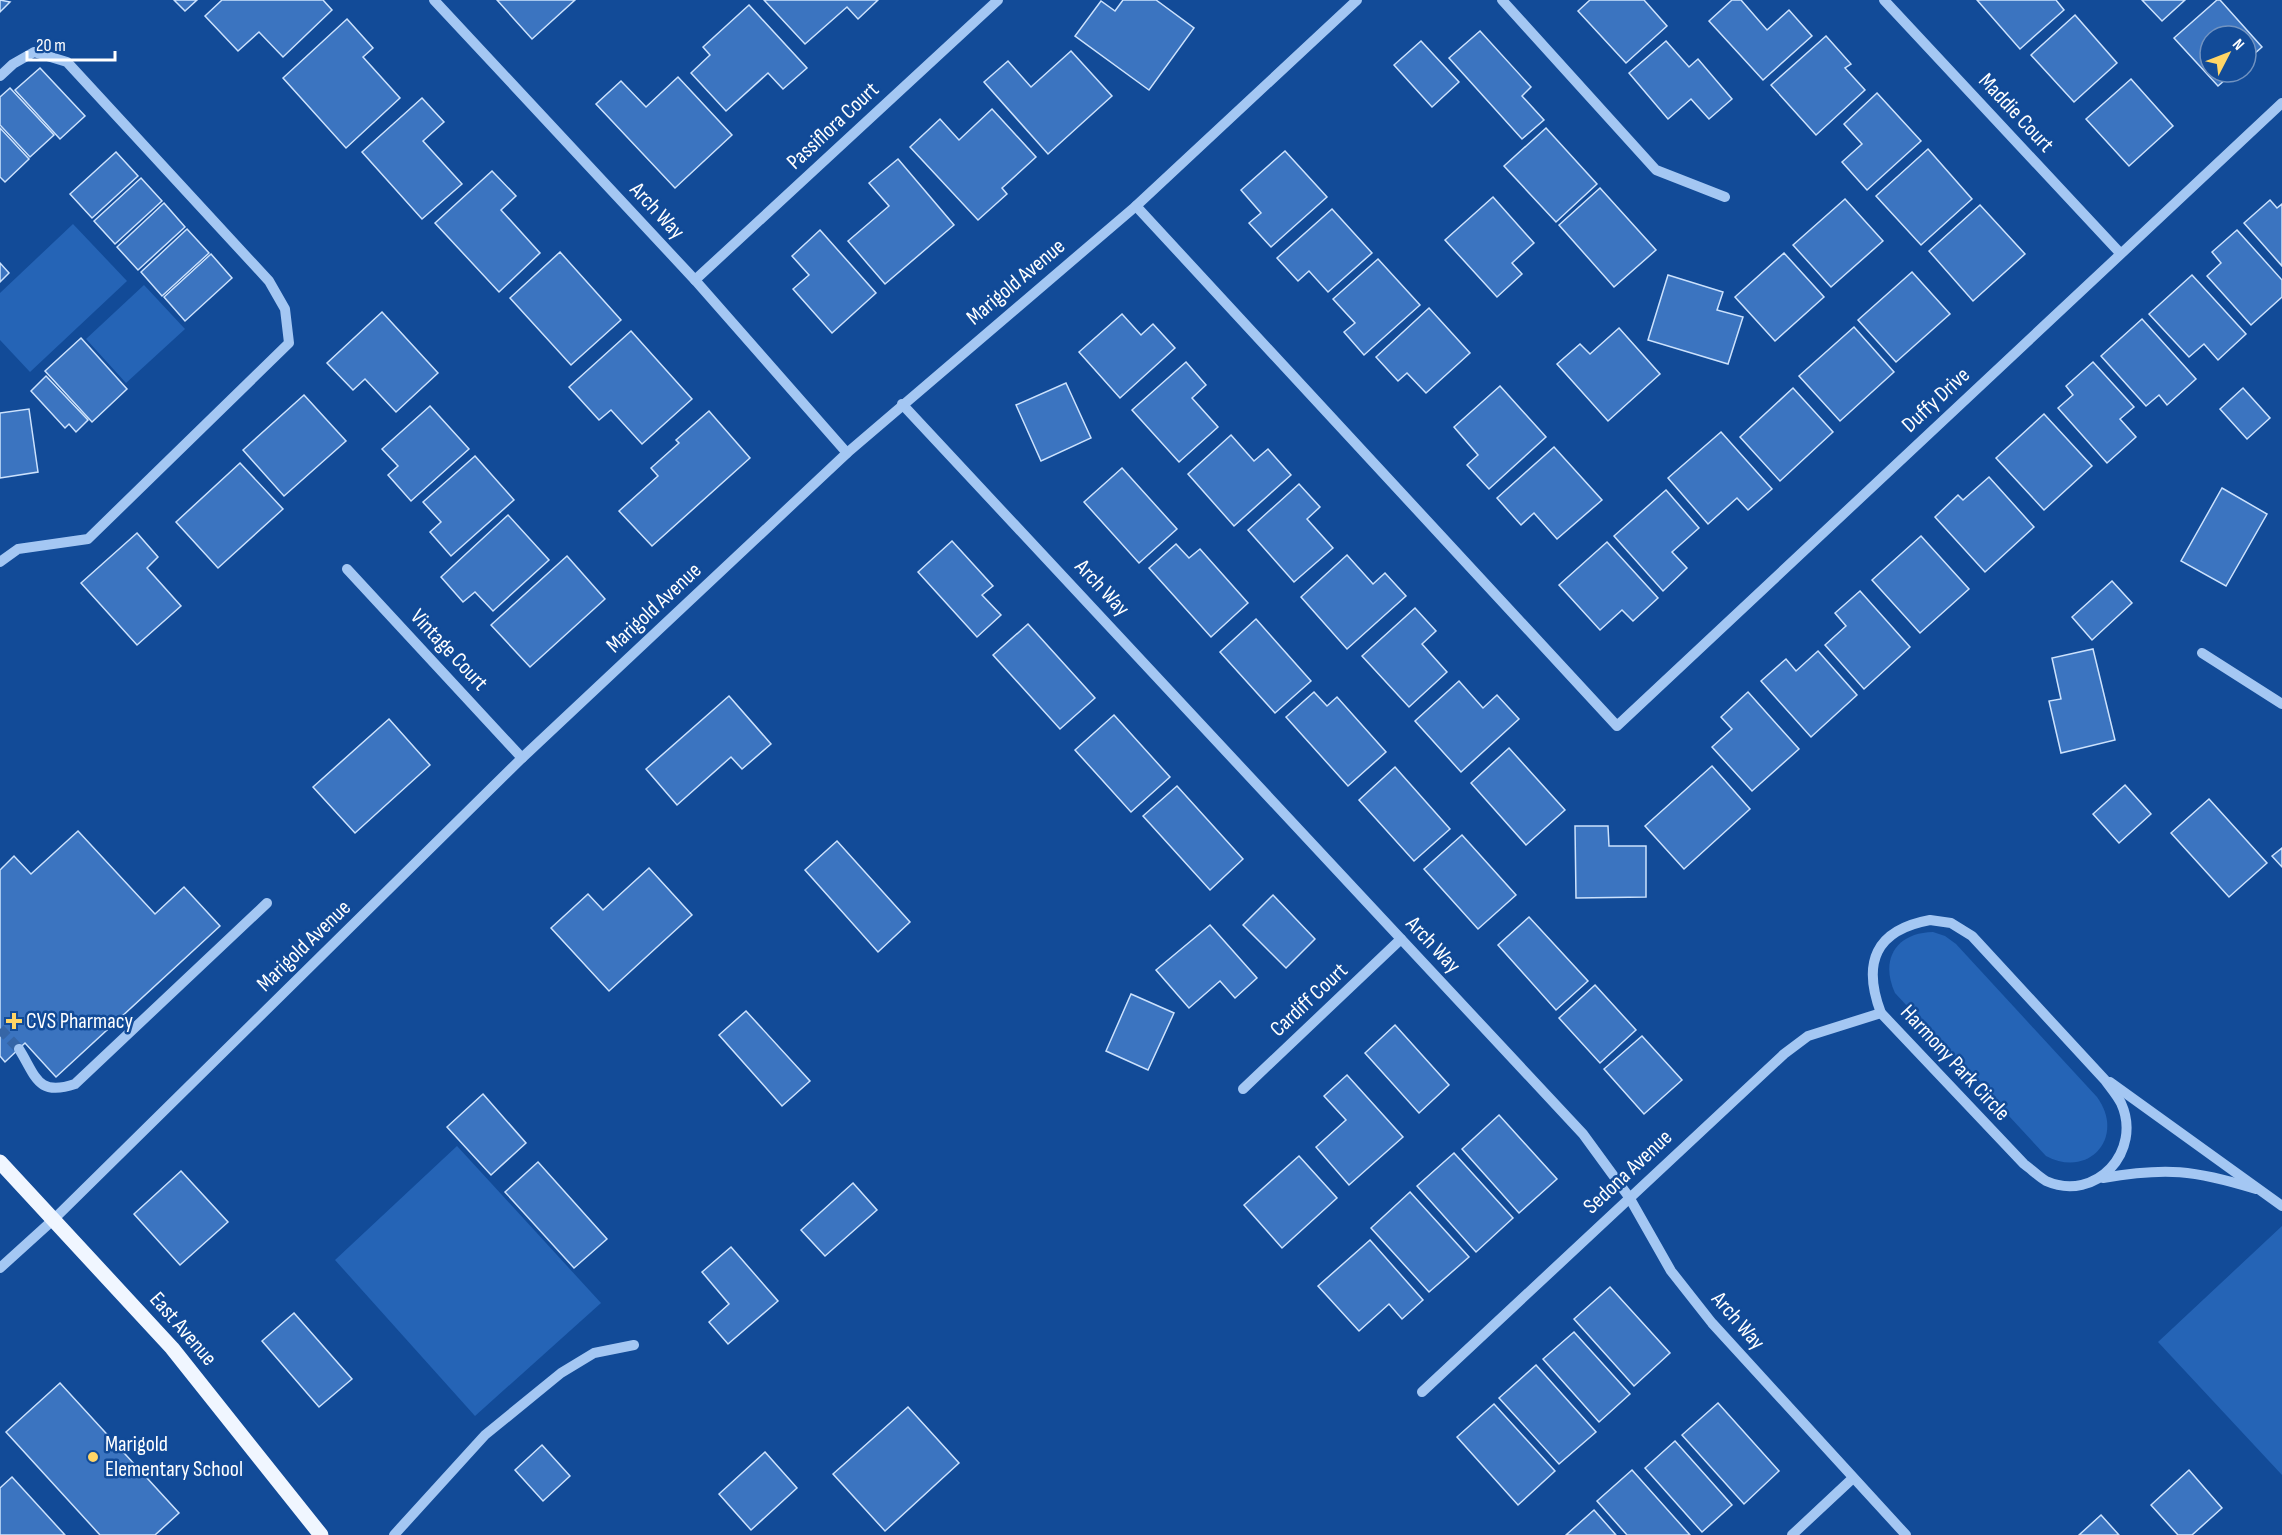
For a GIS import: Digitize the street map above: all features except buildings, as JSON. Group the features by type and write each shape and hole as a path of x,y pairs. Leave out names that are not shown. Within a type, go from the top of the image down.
{"main road":[{"name":"East Avenue","path":"0,1162 172,1348 321,1535"}],"street":[{"name":"Arch Way","path":"434,0 695,280 847,453"},
{"name":"Passiflora Court","path":"695,280 998,0"},
{"name":"Marigold Avenue","path":"0,1268 53,1220 522,758 847,453 1136,206 1356,0"},
{"path":"1502,0 1656,170 1725,197"},
{"name":"Maddie Court","path":"1884,0 2120,252"},
{"path":"0,76 13,64 34,52 67,62 269,281 285,309 290,343 88,539 18,549 0,562"},
{"name":"Duffy Drive","path":"1136,206 1617,726 2120,252 2282,103"},
{"name":"Arch Way","path":"902,404 1583,1134 1629,1197 1671,1271 1712,1323 1906,1535"},
{"name":"Vintage Court","path":"347,568 522,758"},
{"path":"2202,653 2282,704"},
{"path":"19,1049 32,1073 43,1087 58,1090 75,1084 267,903"},
{"name":"Harmony Park Circle","path":"2103,1178 2120,1156 2127,1132 2122,1104 2105,1080 1972,936 1951,923 1930,920 1910,923 1891,934 1879,948 1872,969 1872,988 1881,1013 2024,1164 2046,1181 2067,1185 2088,1184 2103,1178 2155,1171 2191,1172 2266,1193"},
{"name":"Cardiff Court","path":"1243,1089 1401,939"},
{"name":"Sedona Avenue","path":"1422,1392 1784,1054 1808,1036 1881,1013"},
{"name":"Harmony Park Circle","path":"2105,1080 2136,1099 2191,1142 2282,1206"},
{"path":"394,1535 485,1435 561,1373 594,1353 634,1345"},
{"path":"1792,1535 1853,1478"}],"shaded area":[{"path":"73,224 127,281 30,372 0,340 0,293"},
{"path":"144,285 185,329 126,383 86,339"},
{"path":"1933,932 1945,936 1956,944 2097,1097 2105,1112 2107,1126 2105,1139 2089,1158 2076,1162 2062,1162 2046,1156 1895,993 1889,970 1894,950 1909,937"},
{"path":"457,1146 601,1303 475,1416 335,1260"},
{"path":"2282,1226 2282,1475 2158,1342"}],"tunnel":[{"path":"0,1029 19,1049"}],"place":[{"name":"CVS Pharmacy","path":"14,1021"},
{"name":"Marigold Elementary School","path":"93,1457"}]}
